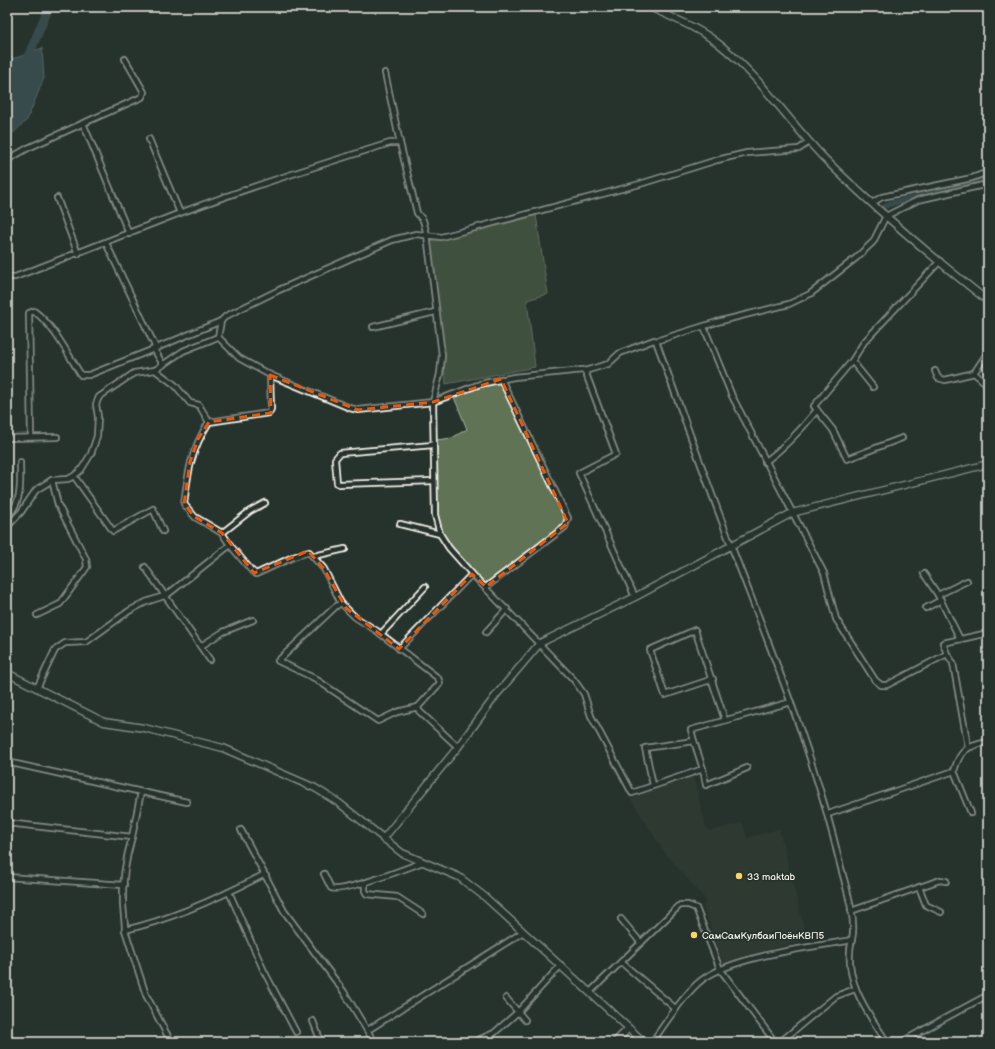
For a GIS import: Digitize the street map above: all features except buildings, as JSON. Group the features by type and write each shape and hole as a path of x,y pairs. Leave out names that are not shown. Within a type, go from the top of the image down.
{"street":[{"path":"650,7 698,30 718,43 746,69 808,142 886,216 988,301"},
{"path":"7,160 28,148 144,95 125,59"},
{"path":"385,73 417,213 423,220 427,235 435,312 442,355 440,374 433,402 435,515 440,534 449,548 472,574 574,680 584,694 590,716 632,793 703,769"},
{"path":"83,123 129,234"},
{"path":"149,139 180,213"},
{"path":"32,437 29,313 34,311 57,336 80,375 89,375 221,321 279,290 365,251 416,234 441,237 640,184 717,160 747,153 799,149 808,142"},
{"path":"7,277 15,276 78,254 180,213 305,169 390,143 400,143"},
{"path":"872,203 882,197 972,178 988,172"},
{"path":"218,337 239,358 270,374 350,408 358,410 433,402 480,384 514,376 585,371 608,364 620,353 654,340 656,342 704,326 789,304 810,294 834,276 873,242 886,216 918,200 988,184"},
{"path":"57,198 78,254"},
{"path":"106,243 154,346 154,349 163,365"},
{"path":"902,438 847,459 833,430 814,406 852,361 864,342 940,261"},
{"path":"373,327 435,312"},
{"path":"218,337 221,321"},
{"path":"704,326 732,396 764,462 824,573 836,619 875,680 881,685 887,685 947,654"},
{"path":"7,527 21,512 36,490 52,480 68,479 74,476 91,454 97,436 98,417 96,404 99,397 134,373 155,370 183,351 218,337"},
{"path":"656,342 731,546 791,702 828,814 851,911 854,931 849,950 855,989 864,1008 887,1042"},
{"path":"935,371 938,378 945,380 974,373 988,352"},
{"path":"852,361 873,387"},
{"path":"155,370 174,385 190,403 199,405 209,422"},
{"path":"585,371 616,454 580,473 635,597"},
{"path":"974,373 988,385"},
{"path":"270,374 271,409 269,413 209,422 198,439 190,462 184,504 195,517 222,533 230,545 256,574 306,552 309,552 314,556 324,569 341,603 362,623 381,634 440,680 418,707 397,712 378,721 314,678 278,660 334,606 341,603"},
{"path":"486,587 565,527 568,523 568,518 501,379"},
{"path":"764,462 784,448 818,410"},
{"path":"7,438 57,437"},
{"path":"433,445 340,453 335,460 337,483 339,484 434,481"},
{"path":"7,517 19,499 20,462"},
{"path":"383,839 458,747 497,694 540,643 635,597 792,513 988,464"},
{"path":"74,476 113,531 153,509 163,531"},
{"path":"37,615 60,604 87,567 86,560 58,505 52,480"},
{"path":"222,533 250,511 265,503"},
{"path":"400,524 440,534"},
{"path":"37,688 55,650 65,643 86,642 129,610 167,595 230,545"},
{"path":"314,556 345,549"},
{"path":"146,566 210,660"},
{"path":"399,649 472,574"},
{"path":"924,574 941,600 960,639"},
{"path":"938,595 967,580"},
{"path":"381,634 425,587"},
{"path":"926,608 941,600"},
{"path":"486,632 507,610"},
{"path":"201,646 223,632 253,620"},
{"path":"712,679 665,695 650,650 695,630 712,679 725,720"},
{"path":"968,747 953,663 943,644 988,634"},
{"path":"7,673 104,722 144,728 223,748 315,788 339,803 402,853 459,877 485,897 644,1042"},
{"path":"747,768 706,785 703,769 690,730 791,702"},
{"path":"418,707 420,713 458,747"},
{"path":"653,785 645,748 694,741"},
{"path":"971,813 954,771 958,758 968,747 988,742"},
{"path":"7,762 187,802"},
{"path":"828,814 954,771"},
{"path":"141,792 127,855 123,903 125,930 146,995 171,1042"},
{"path":"7,823 132,837"},
{"path":"242,830 284,911 344,992 374,1042"},
{"path":"324,874 331,888 334,890 365,883 423,862"},
{"path":"125,930 158,922 229,892 263,875 266,876"},
{"path":"7,877 124,885"},
{"path":"851,911 940,880 946,881"},
{"path":"365,883 364,891 367,894 397,897 423,914"},
{"path":"920,887 926,905 941,912"},
{"path":"229,892 264,971 296,1032"},
{"path":"590,992 680,905 688,905 696,908 720,969 776,1042"},
{"path":"621,919 641,943"},
{"path":"368,1030 523,932"},
{"path":"652,1042 676,1009 697,984 720,969 792,950 852,939"},
{"path":"621,962 676,1009"},
{"path":"474,1042 494,1033 518,1012 561,965"},
{"path":"780,1042 836,996 855,989"},
{"path":"901,1042 988,995"},
{"path":"506,998 525,1020"},
{"path":"313,1022 321,1042"},
{"path":"615,1042 628,1029"}],"highlighted area":[{"path":"270,375 358,410 433,402 501,379 568,523 486,587 472,574 399,649 346,608 324,569 308,551 254,573 222,533 195,517 184,504 190,462 198,439 209,422 271,413"}],"shaded area":[{"name":"33 maktab","path":"693,776 706,827 710,831 742,823 747,838 779,829 807,939 723,964 703,906 706,900 665,853 630,798"}],"green space":[{"path":"536,215 548,294 527,300 535,367 446,384 430,241"},
{"path":"500,382 566,521 486,584 455,551 444,536 441,529 438,520 436,497 436,440 452,438 467,429 454,397"}],"water":[{"path":"42,48 44,78 27,120 13,133 7,132 7,58 16,58"}],"waterway":[{"path":"25,64 49,7"},
{"path":"884,207 889,204 988,180"}],"place":[{"name":"33 maktab","path":"739,876"},
{"name":"СамСамКулбаиПоёнКВП5","path":"694,935"}]}
